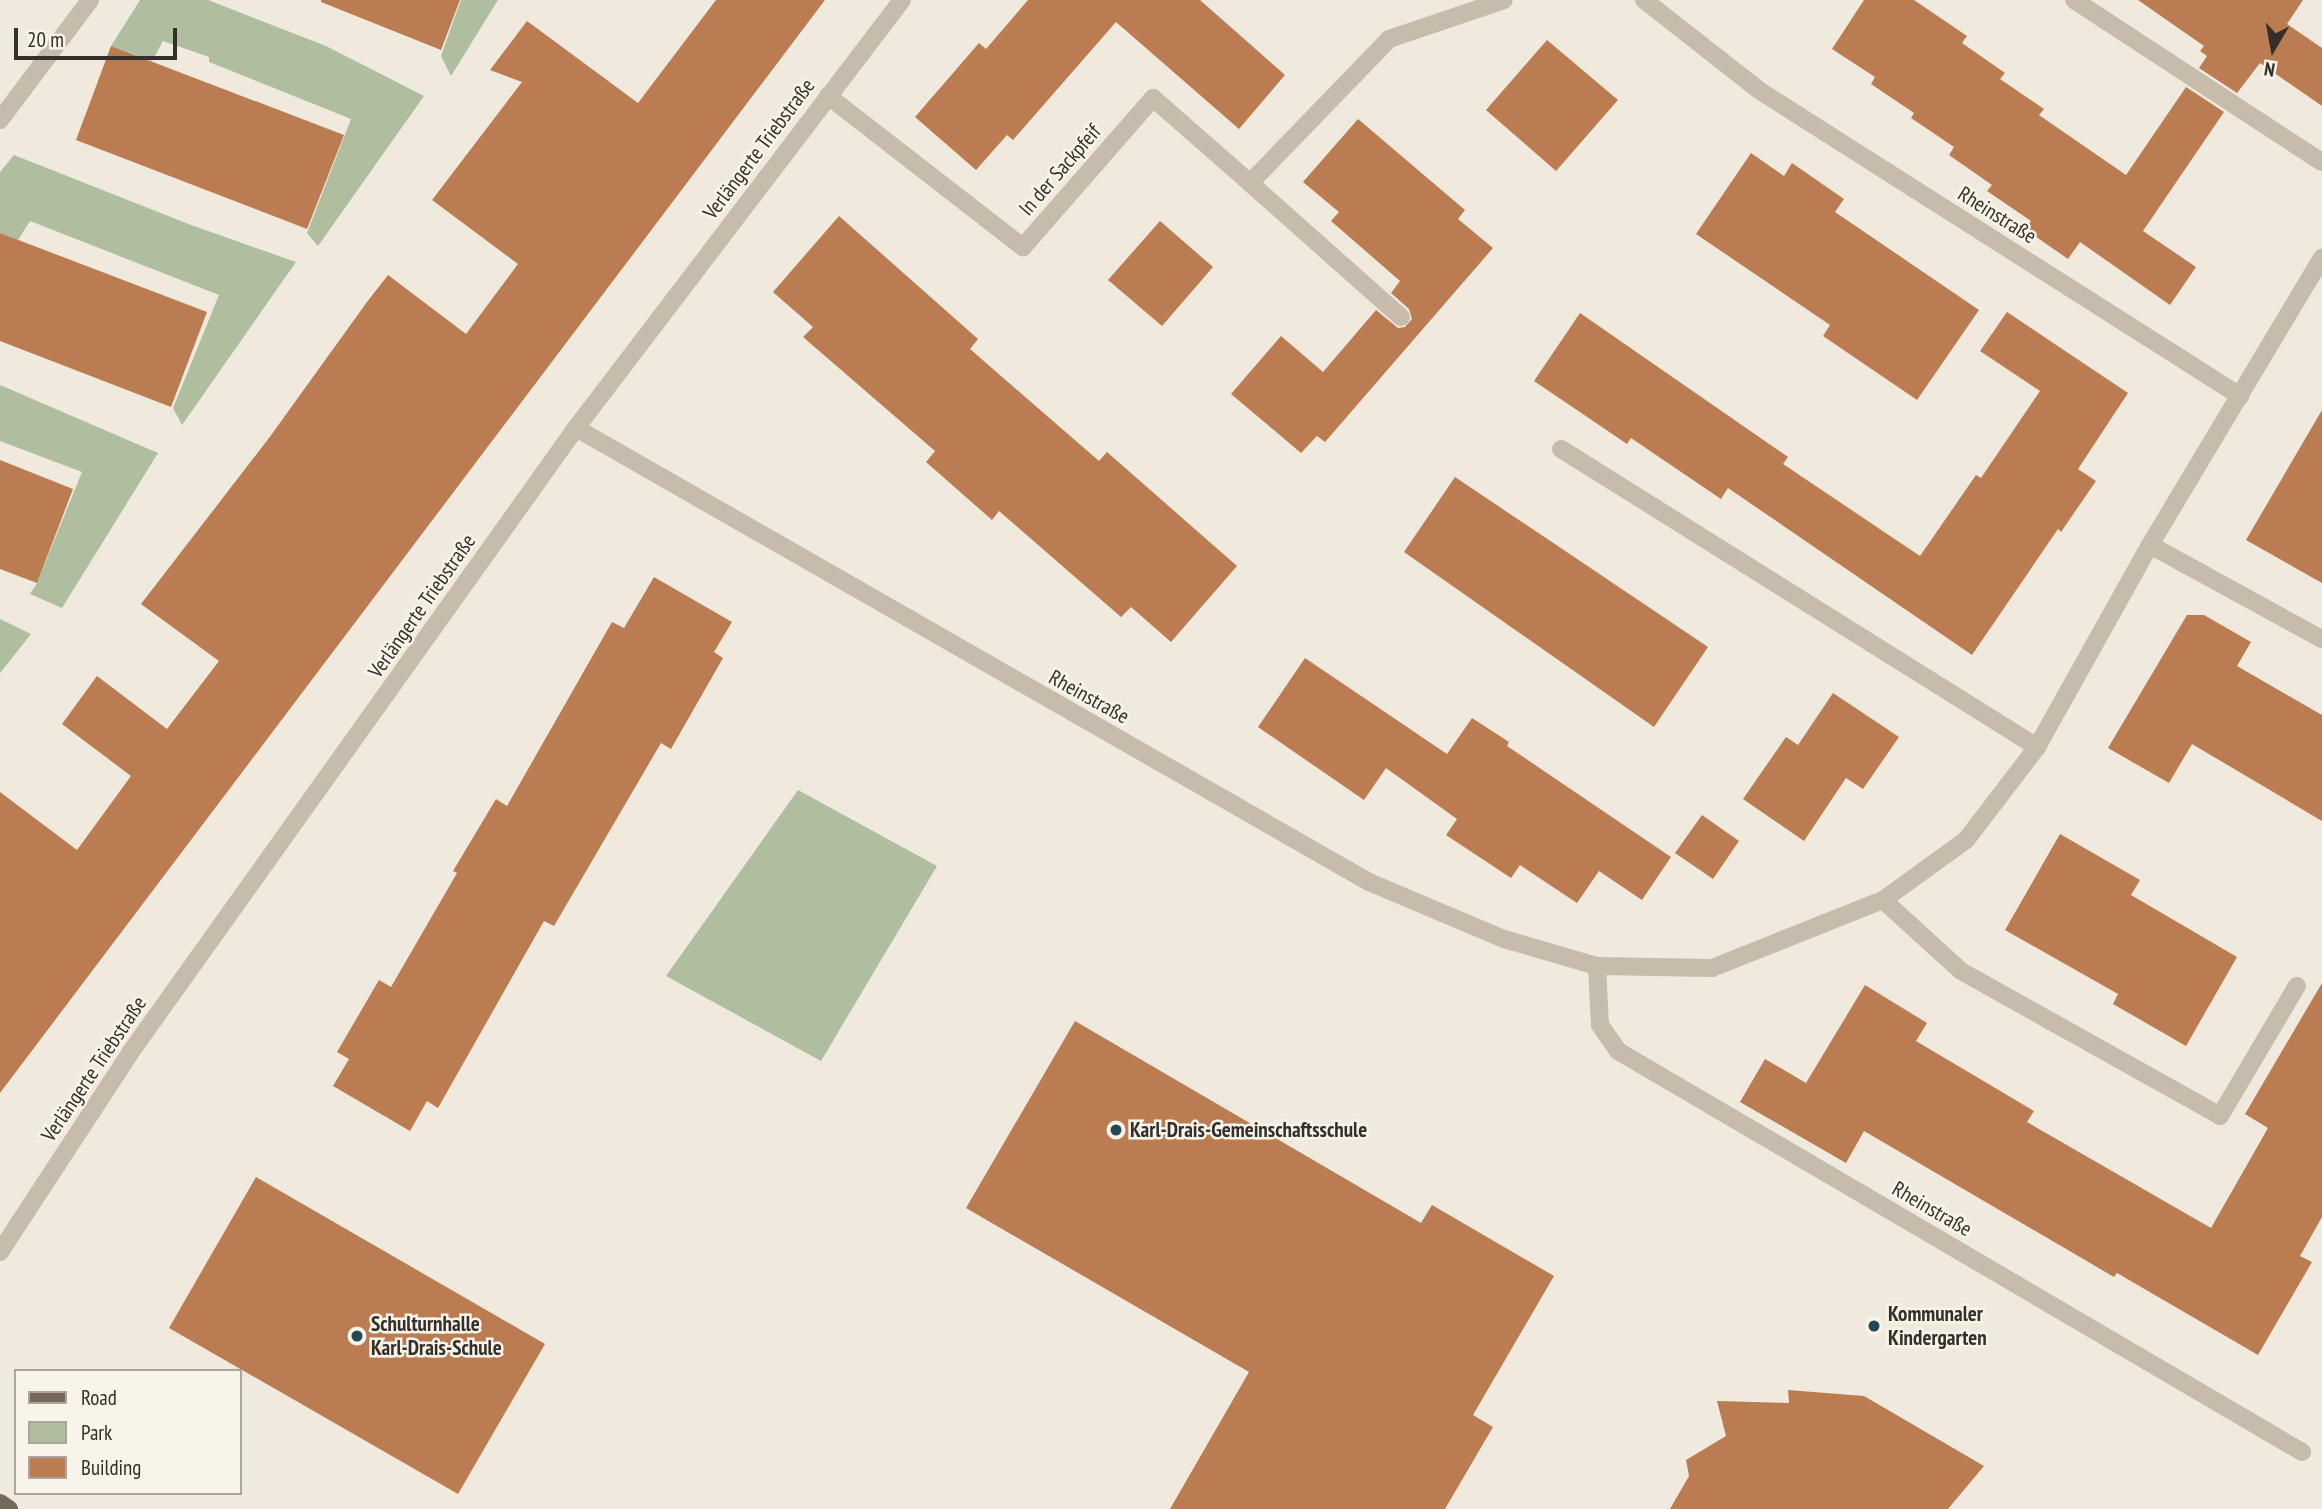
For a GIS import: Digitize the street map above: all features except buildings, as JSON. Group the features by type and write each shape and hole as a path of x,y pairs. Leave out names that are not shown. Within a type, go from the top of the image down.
{"main road":[{"path":"0,1503 9,1509"}],"street":[{"path":"0,120 90,0"},
{"name":"Verlängerte Triebstraße","path":"0,1252 130,1053 576,428 902,0"},
{"path":"1250,183 1389,39 1504,0"},
{"name":"Rheinstraße","path":"1644,0 1731,71 2240,396"},
{"path":"2074,0 2322,162"},
{"name":"In der Sackpfeif","path":"828,96 1023,247 1153,98 1401,317"},
{"name":"Rheinstraße","path":"576,428 1369,882 1504,939 1597,965 1712,968 1883,900 1966,840 2036,747 2150,545 2322,258"},
{"path":"1561,449 2036,747"},
{"path":"2150,545 2322,639"},
{"path":"1883,900 1961,971 2220,1116 2297,986"},
{"name":"Rheinstraße","path":"1597,965 1600,1026 1618,1051 2302,1452"}],"green space":[{"path":"140,0 208,0 326,46 424,96 318,246 307,233 351,119 209,62 209,57 163,41 152,61 111,46"},
{"path":"461,0 498,0 451,76 441,56"},
{"path":"14,155 191,225 296,262 182,425 173,408 219,295 30,221 18,240 0,233 0,172"},
{"path":"0,385 158,453 62,608 30,594 37,583 82,472 0,441"},
{"path":"0,619 31,634 0,673"},
{"path":"798,790 937,866 821,1061 666,976"}],"place":[{"name":"Karl-Drais-Gemeinschaftsschule","path":"1116,1130"},
{"name":"Kommunaler Kindergarten","path":"1874,1326"},
{"name":"Schulturnhalle Karl-Drais-Schule","path":"357,1336"}]}
